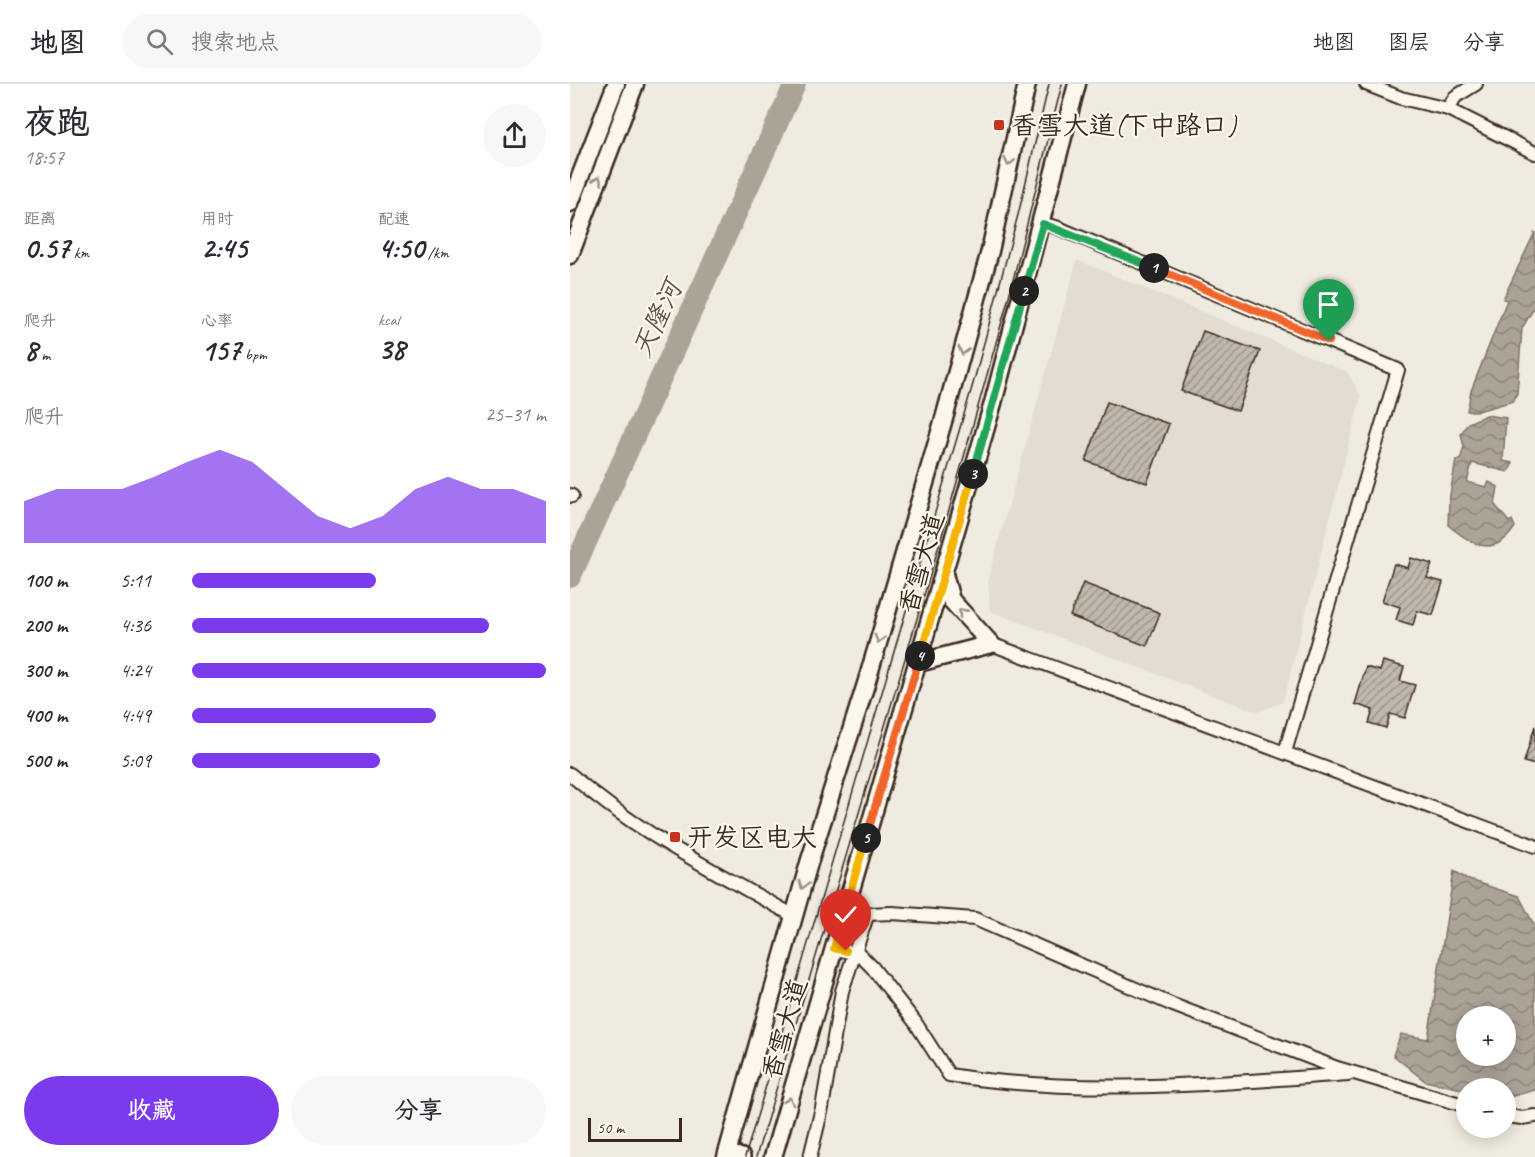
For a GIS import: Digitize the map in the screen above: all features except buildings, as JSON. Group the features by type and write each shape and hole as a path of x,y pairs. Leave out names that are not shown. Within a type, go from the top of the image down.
{"main road":[{"path":"570,203 616,84"},
{"path":"570,255 635,84"},
{"name":"香雪大道","path":"732,1155 794,916 867,684 948,405 990,251 1027,84"},
{"name":"香雪大道","path":"773,1157 944,574 1043,224 1077,84"},
{"path":"918,663 991,644 951,600 944,574"}],"street":[{"path":"1366,84 1401,98 1448,109 1535,153"},
{"path":"1448,109 1455,97 1476,84"},
{"path":"1043,224 1398,370 1285,752"},
{"path":"991,644 1535,846"},
{"path":"570,774 614,810 658,839 794,916"},
{"path":"810,1157 822,1108 842,991 868,914"},
{"path":"844,915 975,919 1173,1005 1355,1074 1456,1103"},
{"path":"834,948 855,953 872,967 915,1022 949,1074 1004,1084 1116,1085 1247,1082 1355,1074"},
{"path":"1516,1117 1535,1116"}],"shaded area":[{"path":"1077,260 1347,372 1361,396 1283,702 1257,712 990,611 988,579"}],"water":[{"path":"1535,232 1535,306 1522,328 1517,393 1513,401 1478,411 1467,411 1471,391 1507,300 1503,299"},
{"path":"1486,415 1506,418 1503,461 1513,463 1508,472 1472,463 1467,482 1486,487 1489,482 1498,487 1495,505 1509,522 1512,520 1515,527 1507,537 1491,546 1474,543 1448,525 1449,501 1456,460 1460,460 1464,447 1461,434 1468,423"},
{"path":"1454,871 1469,880 1519,896 1535,927 1535,1090 1516,1095 1516,1078 1456,1078 1456,1088 1425,1081 1393,1055 1401,1034 1428,1039"}],"waterway":[{"name":"天隆河","path":"570,577 795,84"}],"tram line":[{"path":"745,1157 975,377 1019,211 1049,84"},
{"path":"756,1157 942,535 1008,300 1062,84"}],"place":[{"name":"香雪大道(下中路口)","path":"999,125"},
{"name":"开发区电大","path":"675,837"}],"route":[{"path":"846,951 834,948 964,507 1043,224 1056,227 1329,341"}]}
